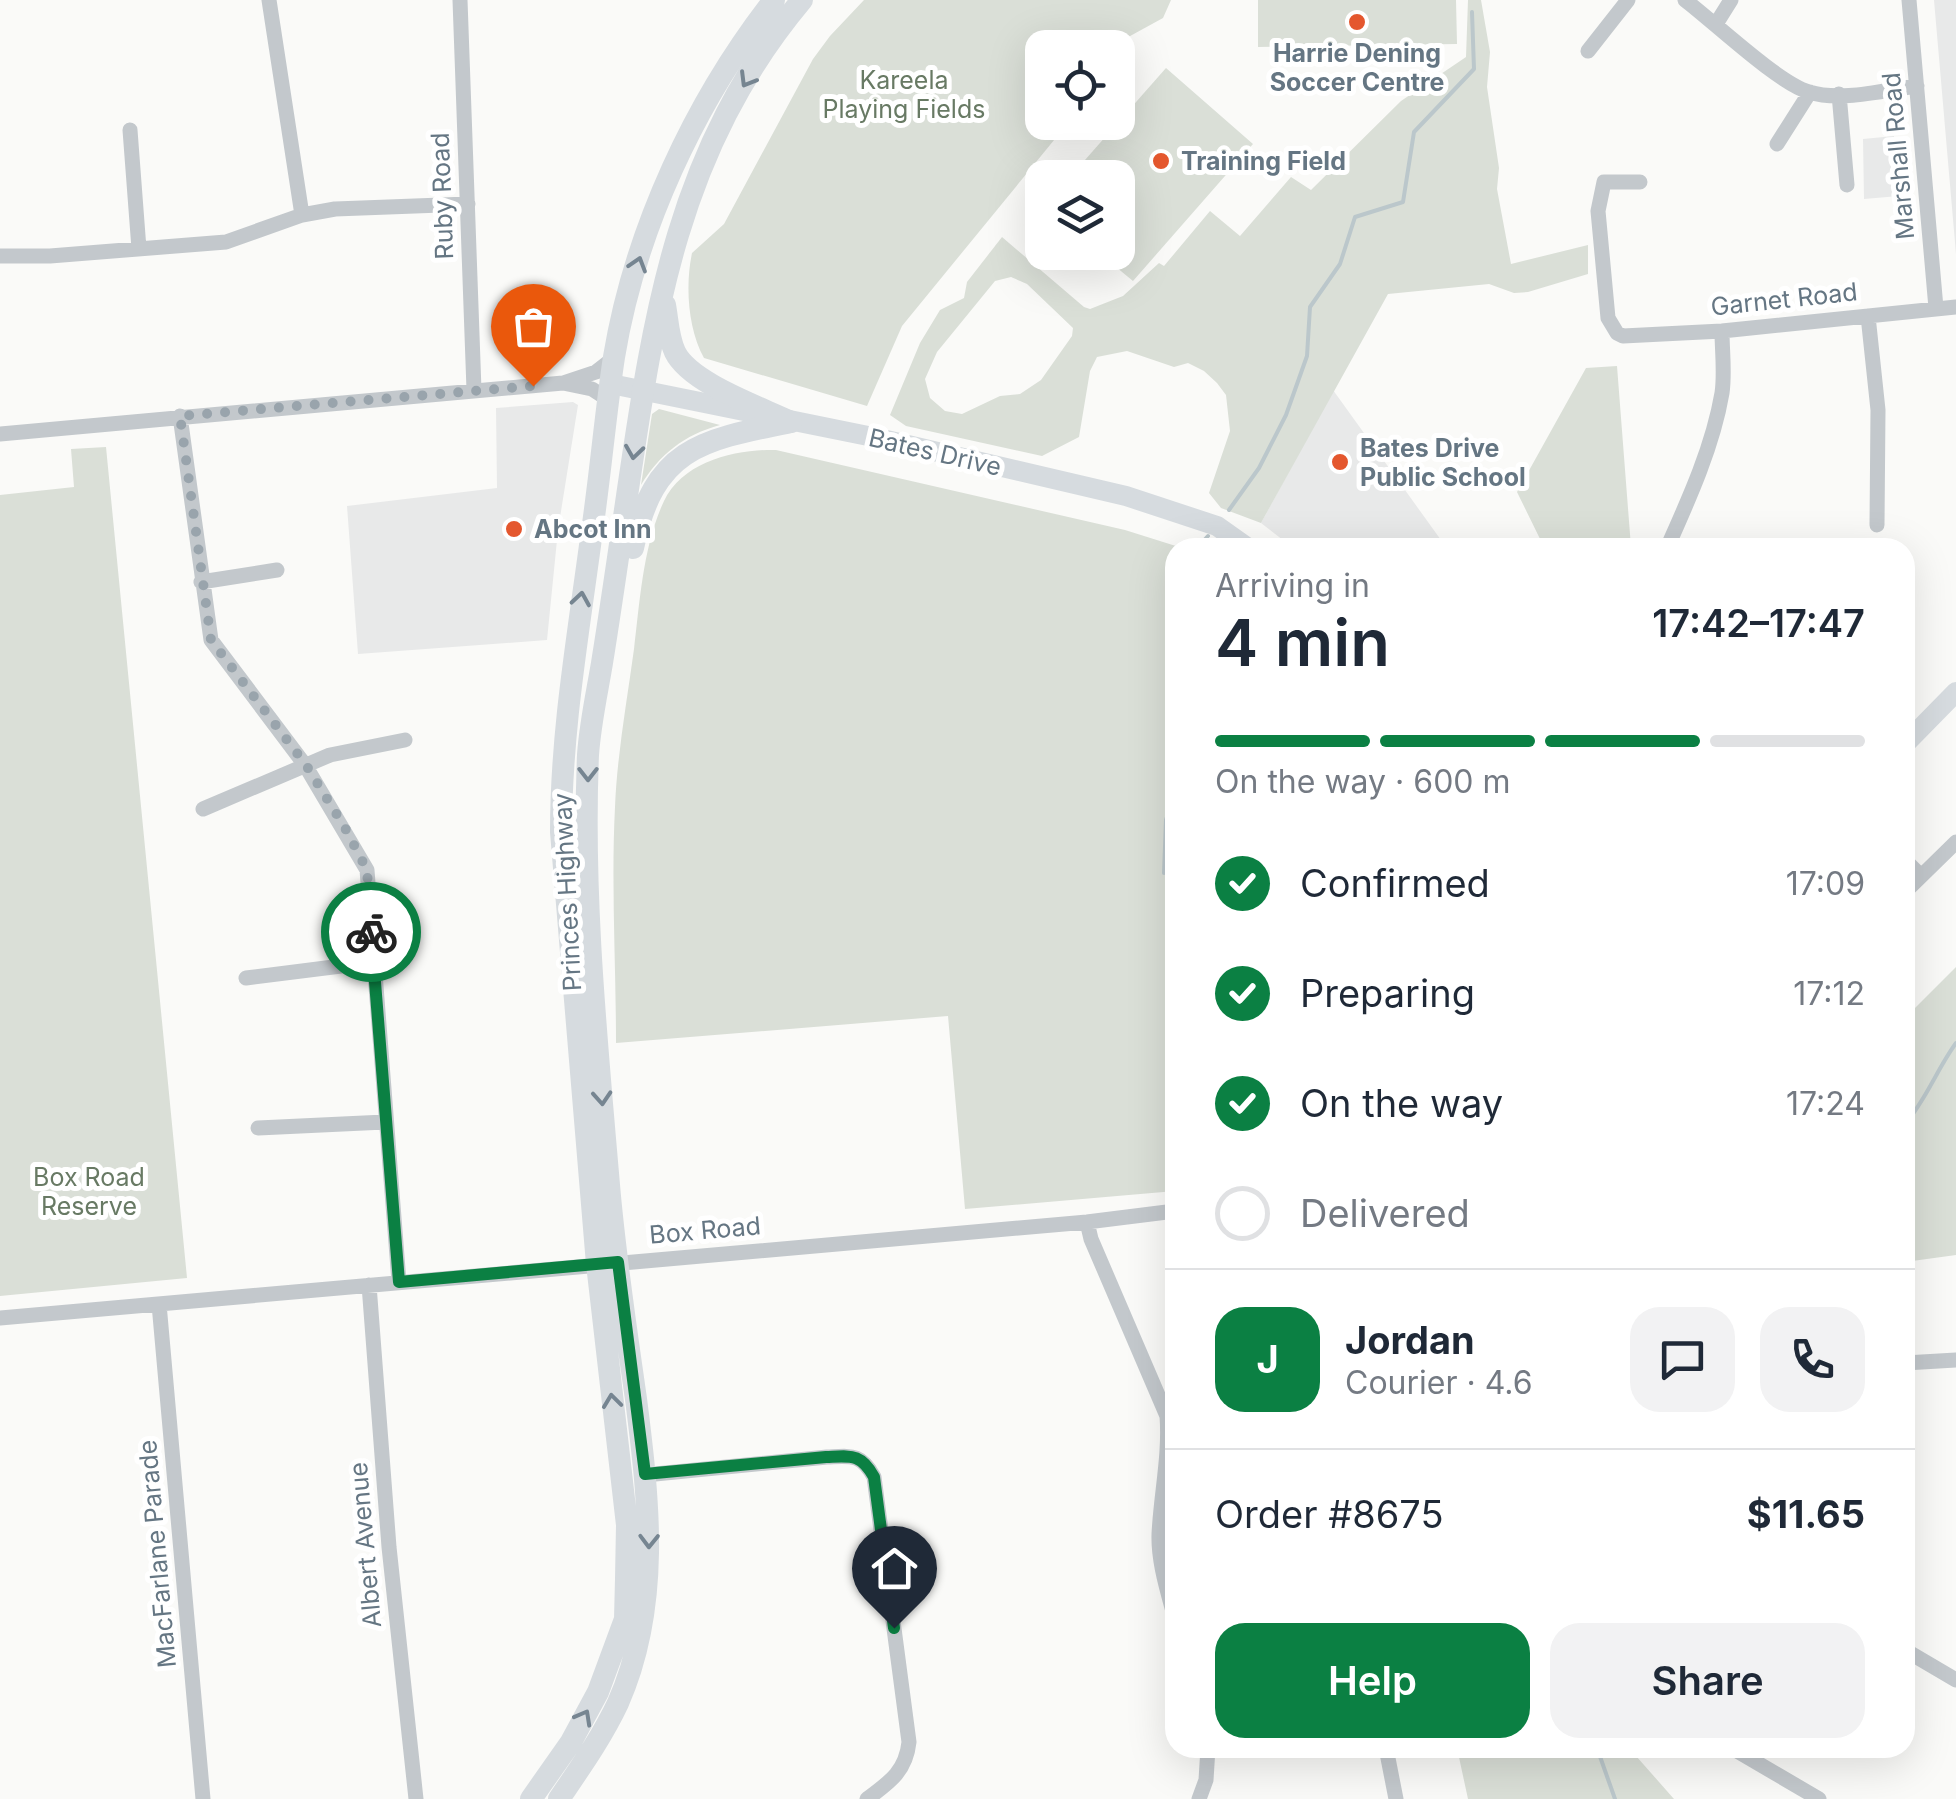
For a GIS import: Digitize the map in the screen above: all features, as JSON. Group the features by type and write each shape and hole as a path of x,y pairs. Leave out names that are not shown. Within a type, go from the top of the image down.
{"highway":[{"name":"Princes Highway","path":"531,1799 571,1742 598,1692 624,1619 626,1525 607,1263 567,932 561,772 570,671 614,358 630,292 651,223 683,150 725,71 774,0"},
{"name":"Princes Highway","path":"559,1799 618,1702 639,1639 648,1582 645,1474 607,1263 607,1156 588,872 588,750 661,287 687,202 707,153 752,71 802,0"},
{"path":"661,287 671,342 686,367 708,382 791,422"},
{"path":"615,582 631,558 648,498 663,473 677,460 718,438 791,422"}],"main road":[{"name":"Bates Drive","path":"610,392 643,388 1126,496 1217,526 1234,538"},
{"path":"1915,734 1956,692"}],"street":[{"path":"269,0 302,215"},
{"name":"Ruby Road","path":"460,0 474,390"},
{"path":"1588,51 1628,0"},
{"path":"1685,0 1785,79 1810,92 1839,94 1916,86"},
{"path":"1716,24 1731,0"},
{"name":"Marshall Road","path":"1909,0 1936,308"},
{"path":"1777,144 1810,92"},
{"path":"1839,94 1847,185"},
{"path":"130,130 139,249"},
{"name":"Garnet Road","path":"1640,182 1604,182 1598,211 1606,310 1617,334 1632,337 1722,331 1956,306"},
{"path":"0,256 226,242 302,215 468,204"},
{"path":"1868,316 1878,410 1877,525"},
{"path":"1672,538 1719,405 1722,331"},
{"path":"0,434 562,383 596,372 614,358"},
{"path":"562,383 610,392"},
{"path":"180,416 211,640 306,765 367,870 399,1282"},
{"path":"200,582 277,570"},
{"path":"202,809 330,755 406,740"},
{"path":"1915,881 1956,842"},
{"path":"1915,871 1920,876"},
{"path":"246,978 373,962"},
{"path":"258,1128 385,1122"},
{"name":"Box Road","path":"0,1318 1165,1212"},
{"path":"1087,1222 1165,1414"},
{"name":"Albert Avenue","path":"368,1285 389,1548 416,1799"},
{"name":"MacFarlane Parade","path":"160,1304 203,1799"},
{"path":"1915,1363 1956,1360"},
{"path":"645,1474 826,1457 851,1456 866,1462 874,1477 909,1742 907,1760 898,1776 867,1799"},
{"path":"1165,1468 1158,1538 1165,1582"},
{"path":"1915,1656 1956,1680"},
{"path":"1199,1799 1206,1780 1207,1758"},
{"path":"1388,1758 1396,1799"},
{"path":"1749,1758 1819,1799"}],"shaded area":[{"path":"1934,0 1956,0 1956,254"},
{"path":"1894,136 1899,196 1864,199 1863,139"},
{"name":"Bates Drive Public School","path":"1333,390 1440,538 1280,538 1261,523"},
{"path":"573,402 578,405 558,530 547,640 358,654 347,506 497,488 496,408"}],"green space":[{"name":"Kareela Playing Fields","path":"864,0 1171,0 1163,18 1135,33 1135,30 1025,30 1025,140 1054,140 1038,160 1025,160 1025,176 902,326 867,406 704,358 691,321 692,253 724,224 813,59"},
{"name":"Harrie Dening Soccer Centre","path":"1258,0 1456,0 1457,44 1258,47"},
{"path":"1468,0 1481,0 1490,52 1487,87 1499,168 1497,189 1511,264 1588,245 1588,274 1528,292 1514,293 1489,284 1388,294 1261,523 1221,508 1209,493 1230,431 1226,395 1204,371 1188,363 1174,367 1127,351 1097,357 1090,371 1079,437 1042,456 906,426 890,415 920,343 940,310 964,298 967,282 1002,237 1025,257 1025,270 1041,270 1090,309 1123,296 1159,263 1164,266 1210,211 1240,236 1291,177 1311,190 1401,101 1466,57","holes":["1011,277 1027,284 1073,328 1072,336 1041,380 1020,394 1000,396 962,414 945,411 930,398 925,379 937,352 995,281"]},
{"name":"Training Field","path":"1166,68 1253,144 1133,281 1120,270 1135,270 1135,160 1085,160 1103,140 1135,140 1135,103"},
{"path":"1617,366 1630,538 1540,538 1517,492 1586,368"},
{"path":"659,409 720,425 674,447 641,485 652,414"},
{"name":"Box Road Reserve","path":"106,447 187,1278 0,1296 0,495 74,487 71,449"},
{"path":"776,450 1165,543 1165,1192 965,1209 948,1016 616,1043 616,787 651,536 664,501 684,476 712,460"},
{"path":"1956,967 1956,1255 1915,1261 1915,1008"},
{"path":"1459,1758 1638,1758 1674,1799 1468,1799"}],"waterway":[{"path":"1229,510 1259,468 1286,415 1307,356 1310,307 1340,264 1355,217 1403,202 1414,132 1474,69 1472,12"},
{"path":"1164,873 1165,846"},
{"path":"1915,1110 1956,1043"},
{"path":"1601,1758 1615,1799"}],"way so far":[{"path":"371,932 367,870 344,826 306,765 211,640 180,416 533,386"}],"place":[{"name":"Harrie Dening Soccer Centre","path":"1357,22"},
{"name":"Training Field","path":"1161,161"},
{"name":"Bates Drive Public School","path":"1340,462"},
{"name":"Abcot Inn","path":"514,529"}],"route":[{"path":"371,932 399,1282 618,1262 645,1474 826,1457 851,1456 866,1462 874,1477 894,1628"}]}
